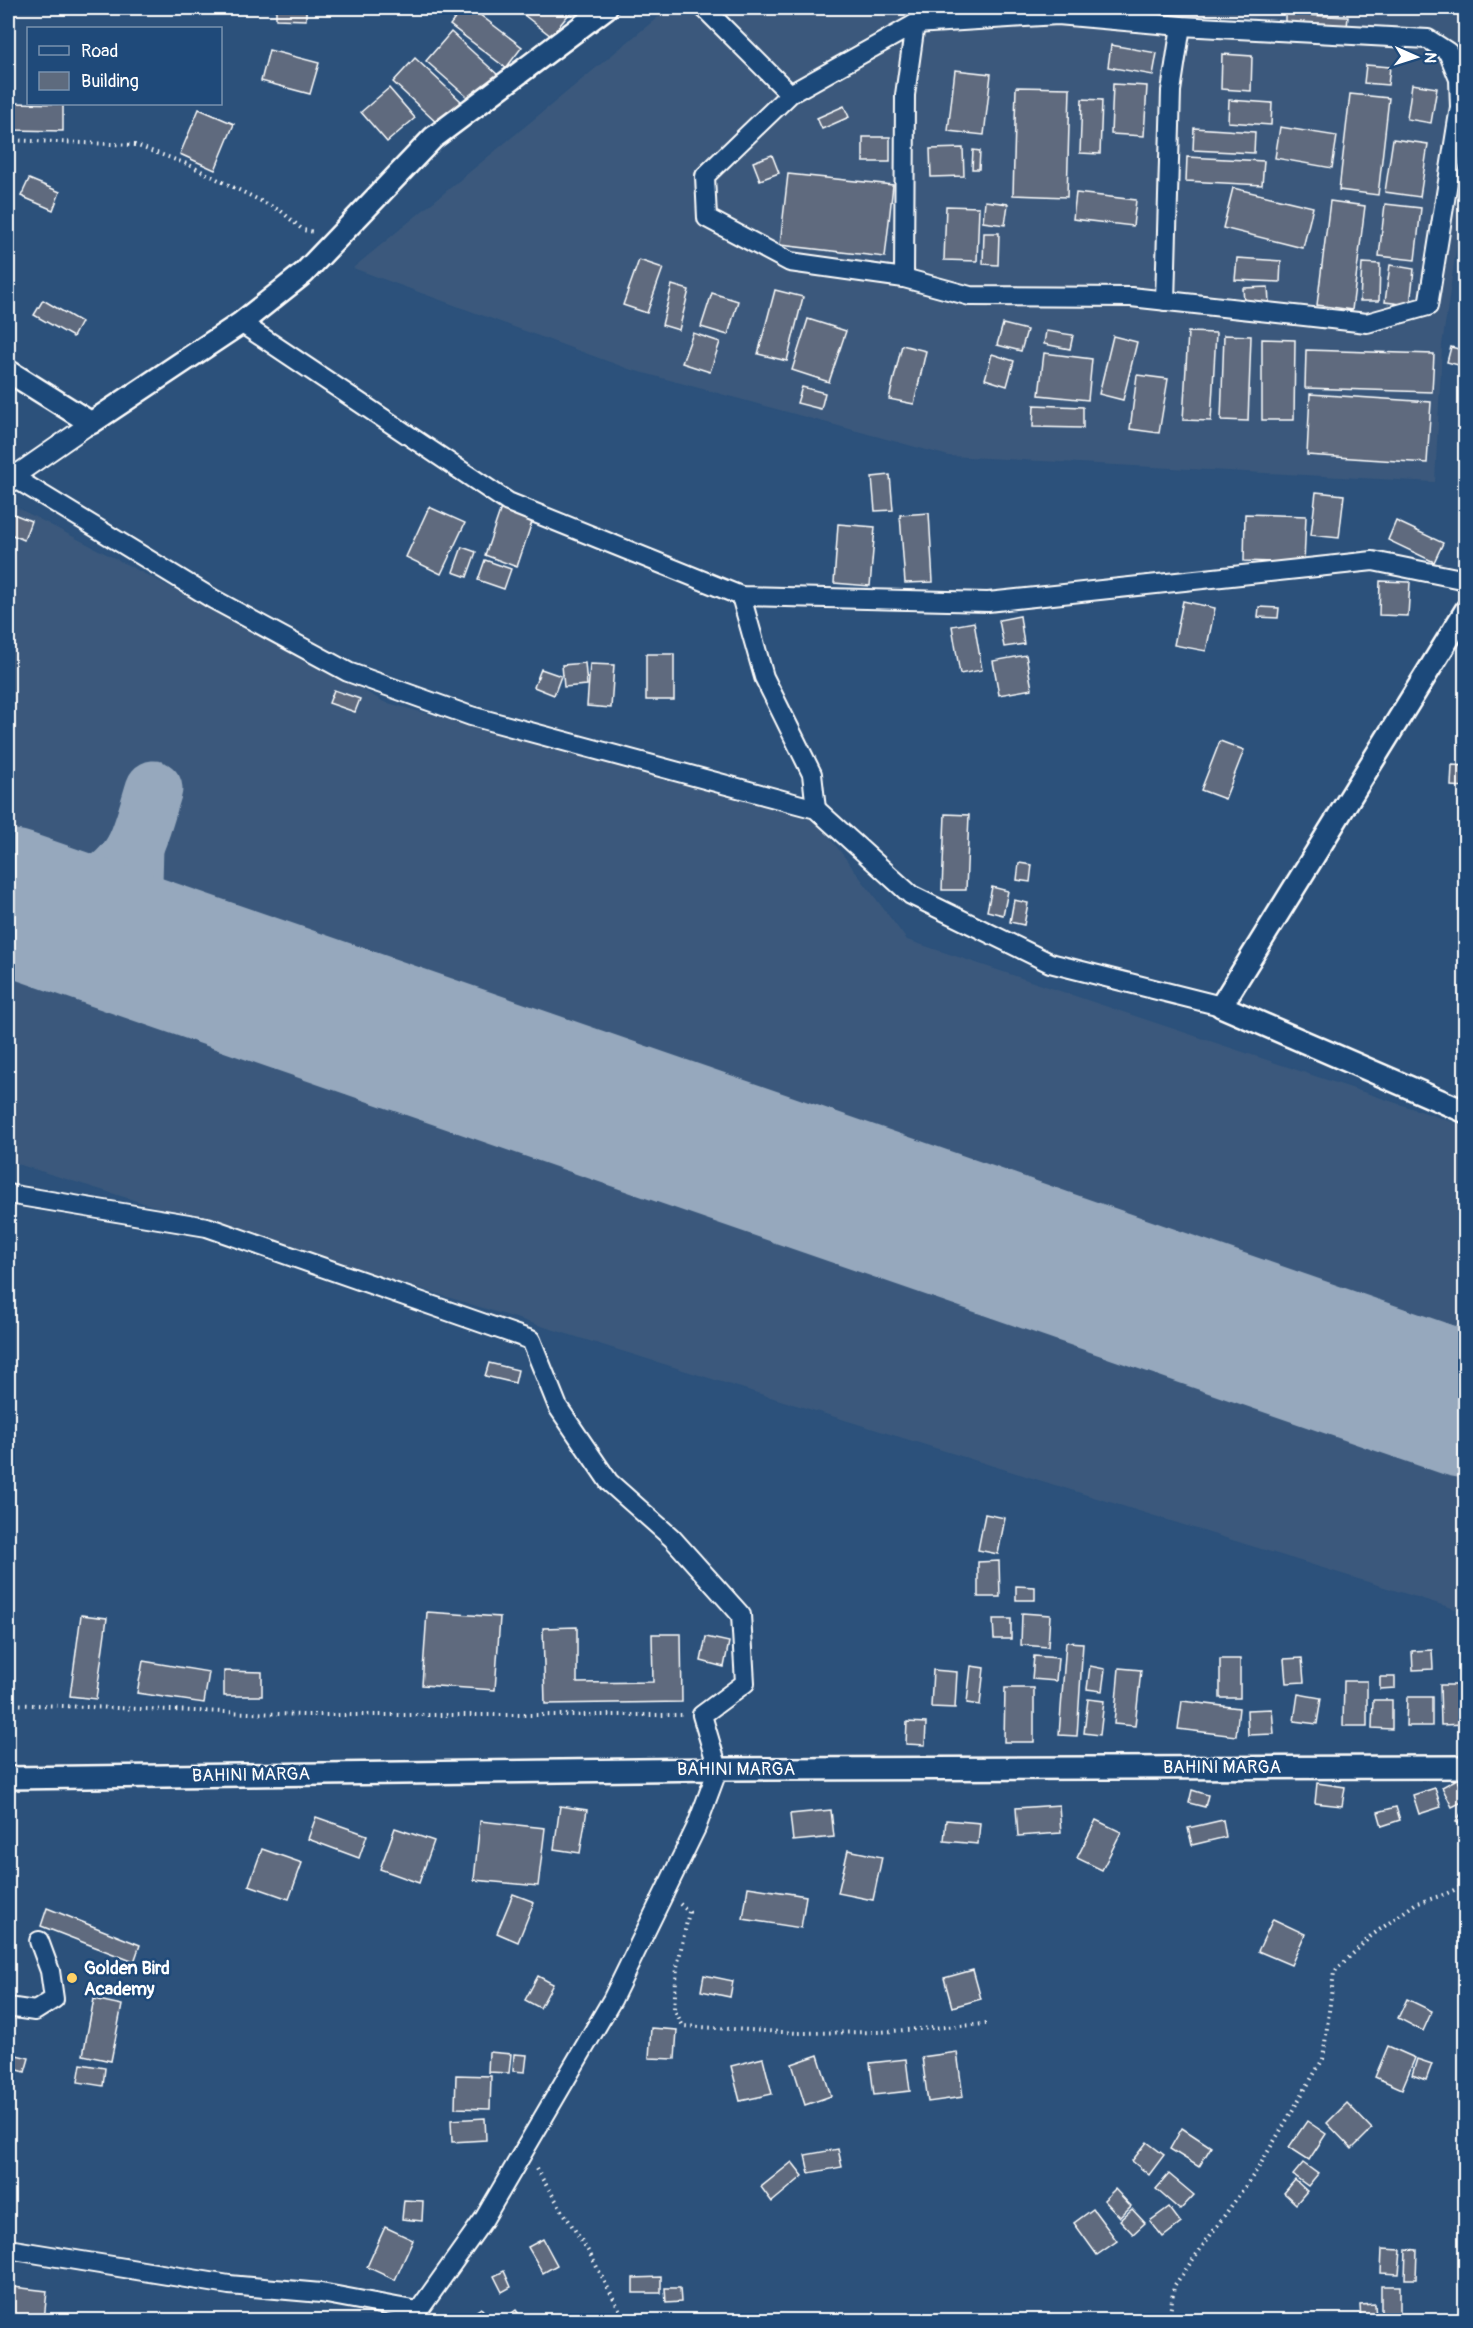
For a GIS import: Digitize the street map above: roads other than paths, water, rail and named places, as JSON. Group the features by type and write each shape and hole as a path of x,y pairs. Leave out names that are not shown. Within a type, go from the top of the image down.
{"street":[{"path":"606,8 434,138 304,273 241,323 13,477 213,599 348,672 471,716 816,809 911,895 1050,963 1221,1006 1466,1112"},
{"path":"704,8 790,94"},
{"path":"1058,15 1181,27 1428,39 1448,52 1459,79 1460,107 1428,306 1367,323 1131,297 970,296 904,278 790,262 707,218 705,176 790,94 915,24 1058,15"},
{"path":"904,278 905,95 915,24"},
{"path":"1165,301 1171,91 1181,27"},
{"path":"241,323 508,502 741,596 988,602 1373,561 1466,579"},
{"path":"8,371 91,423"},
{"path":"741,596 764,677 812,774 816,809"},
{"path":"1221,1006 1466,610"},
{"path":"8,1194 207,1227 326,1271 531,1340 558,1407 609,1482 672,1538 741,1615 746,1683 702,1715 718,1769 696,1828 612,2000 484,2219 415,2316 321,2293 229,2285 8,2249"},
{"name":"BAHINI MARGA","path":"8,1778 718,1769 1466,1767"},
{"path":"8,2007 35,2011 54,1999 50,1971 39,1941"}],"place":[{"name":"Golden Bird Academy","path":"72,1978"}]}
